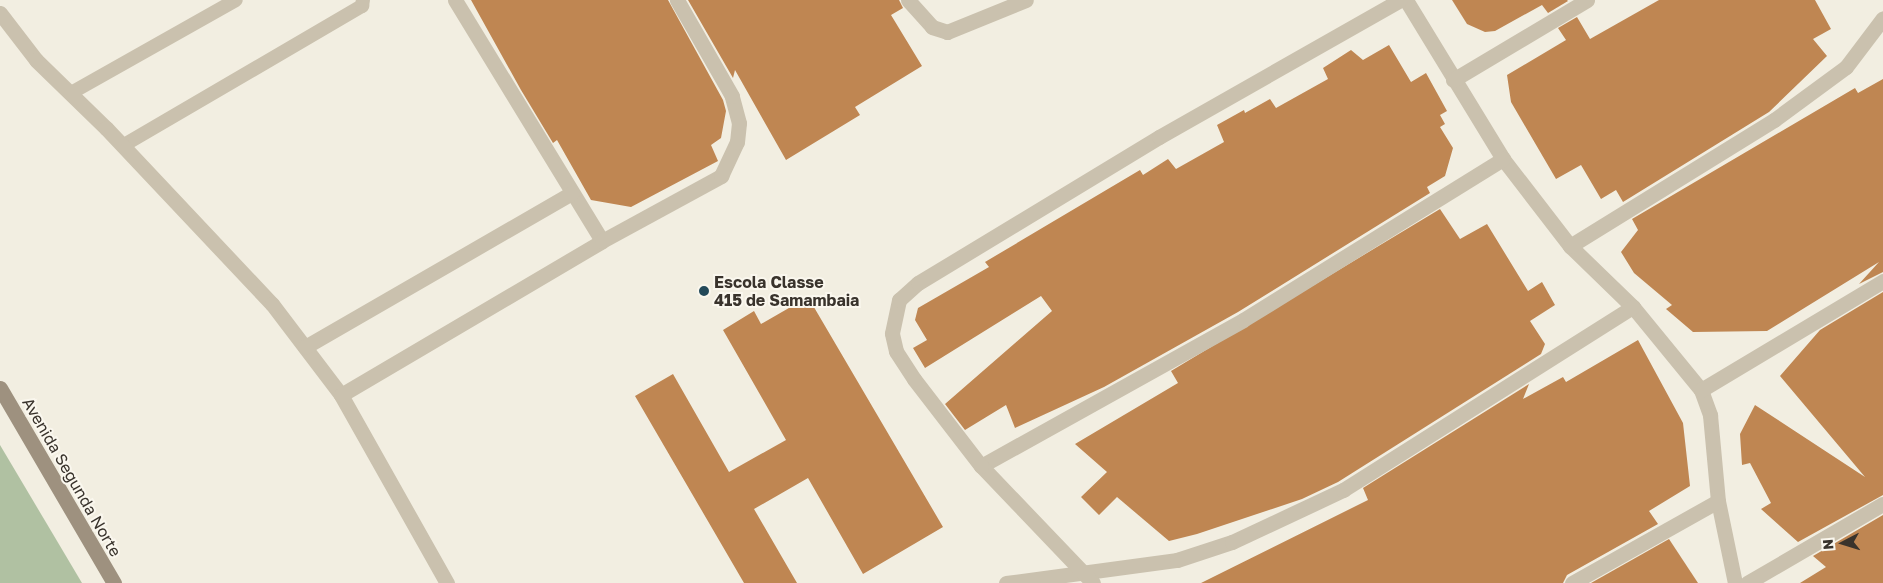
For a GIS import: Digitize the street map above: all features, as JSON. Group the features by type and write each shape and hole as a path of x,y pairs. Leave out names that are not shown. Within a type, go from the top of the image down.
{"main road":[{"name":"Avenida Segunda Norte","path":"0,388 114,583"}],"street":[{"path":"455,0 602,241"},
{"path":"340,395 602,241 721,176 737,142 739,123 732,96 677,0"},
{"path":"908,0 932,27 947,32 1026,0"},
{"path":"1089,578 981,466 896,351 892,317 899,300 918,284 1159,137 1400,0"},
{"path":"1406,0 1453,80 1503,159 1570,246 1633,307 1702,390 1710,415 1718,501 1735,583"},
{"path":"1453,80 1587,0"},
{"path":"0,13 36,60 124,146 266,296 340,395 446,583"},
{"path":"1570,246 1782,114 1846,67 1883,18"},
{"path":"981,466 1243,320 1503,159"},
{"path":"305,347 572,193"},
{"path":"1702,390 1883,281"},
{"path":"1006,583 1089,578 1177,560 1232,542 1343,490 1633,307"},
{"path":"1572,583 1718,501"},
{"path":"1747,583 1883,504"}],"lane":[{"path":"71,93 236,0"},
{"path":"124,146 362,6 363,0"}],"green space":[{"path":"0,445 82,583 0,583"}],"building":[{"path":"471,0 668,0 723,100 726,111 721,138 711,145 718,161 631,207 591,200 557,140 553,143 521,90"},
{"path":"688,0 899,0 903,8 891,15 922,66 855,107 860,115 786,160 735,70 733,78"},
{"path":"1452,0 1568,1 1548,13 1542,5 1495,31 1485,32 1467,24"},
{"path":"1659,0 1815,0 1831,29 1813,39 1827,56 1769,112 1623,202 1616,190 1601,199 1581,165 1556,179 1511,102 1507,75 1566,40 1558,28 1577,17 1590,39"},
{"path":"1389,45 1411,82 1426,73 1447,111 1440,115 1445,124 1440,127 1453,148 1445,176 1427,187 1430,193 1238,312 1104,387 1015,428 1006,405 965,430 945,404 1052,311 1041,296 925,368 913,348 927,340 915,320 918,308 989,267 985,262 1140,170 1143,175 1168,159 1176,169 1224,142 1217,125 1244,110 1245,113 1270,99 1276,108 1328,79 1323,68 1351,50 1363,60"},
{"path":"1883,79 1883,272 1859,284 1879,262 1767,331 1693,332 1666,309 1672,305 1634,273 1621,252 1638,230 1632,219 1855,88 1858,93"},
{"path":"1440,209 1460,239 1487,224 1528,291 1542,282 1555,305 1530,321 1545,344 1541,354 1338,482 1302,499 1197,534 1169,541 1117,497 1099,515 1081,497 1107,472 1075,444 1178,383 1171,371"},
{"path":"1883,292 1883,495 1798,542 1761,509 1771,503 1750,463 1742,465 1740,434 1755,405 1865,477 1780,376 1820,330"},
{"path":"808,297 943,527 863,574 808,478 754,509 797,583 744,583 635,396 673,374 729,472 786,440 723,330 754,311 761,324"},
{"path":"1638,340 1683,423 1690,486 1649,511 1658,524 1567,575 1563,583 1201,583 1368,500 1363,488 1529,384 1523,399 1563,377 1566,382"},
{"path":"1883,515 1883,583 1800,583 1826,567 1813,556"},
{"path":"1669,539 1698,583 1591,583"}],"place":[{"name":"Escola Classe 415 de Samambaia","path":"704,291"}]}
